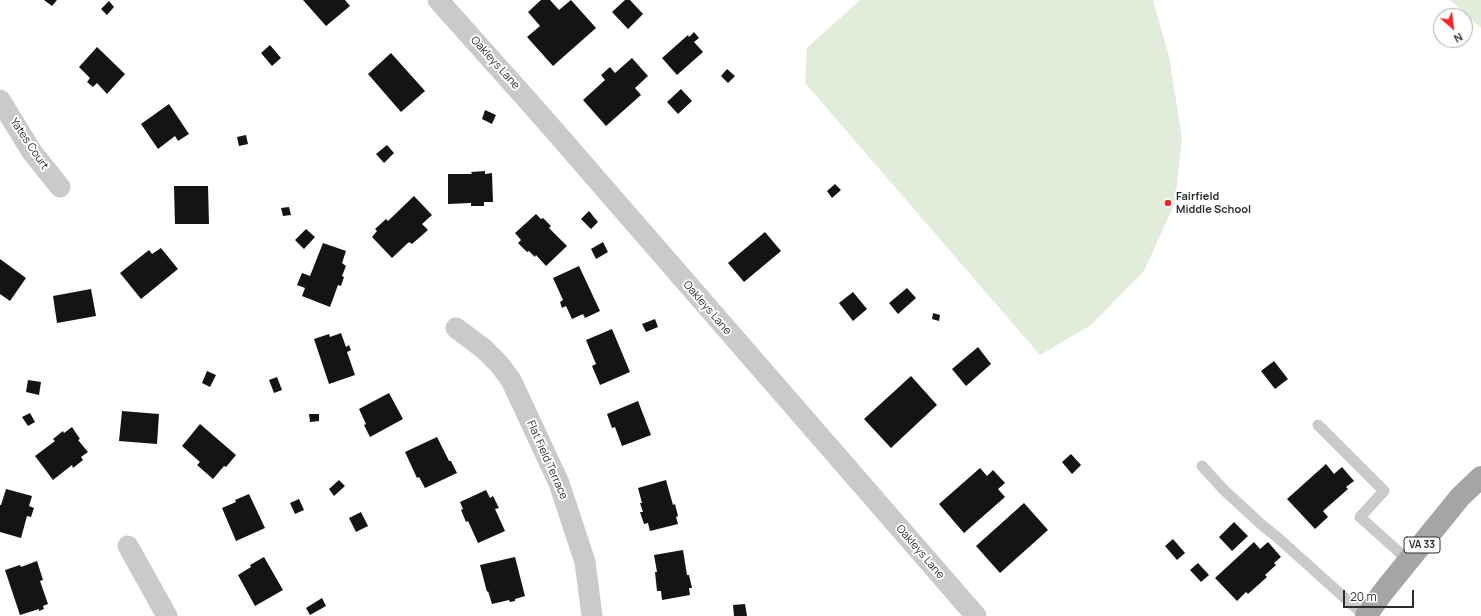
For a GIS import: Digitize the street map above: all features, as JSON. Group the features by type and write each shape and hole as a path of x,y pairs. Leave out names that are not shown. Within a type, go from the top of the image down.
{"main road":[{"name":"VA 33","path":"1365,616 1460,498 1481,477"}],"street":[{"name":"Oakleys Lane","path":"438,0 539,113 976,616"},
{"name":"Yates Court","path":"0,100 32,152 60,187"},
{"name":"Flat Field Terrace","path":"456,328 484,350 511,380 559,483 585,562 592,616"},
{"path":"128,546 167,616"}],"lane":[{"path":"1318,425 1384,491 1360,517 1409,561"},
{"path":"1202,466 1224,490 1262,525 1365,616"}],"green space":[{"path":"860,0 1153,0 1169,56 1182,138 1175,203 1144,271 1091,325 1040,355 805,83 807,48"},
{"path":"1450,0 1481,0 1481,28 1473,21 1473,8 1459,8"}],"building":[{"path":"44,0 57,0 52,6"},
{"path":"303,0 345,0 350,6 326,26"},
{"path":"541,0 550,0 559,10 571,0 596,28 553,66 527,37 540,26 528,12"},
{"path":"625,0 630,0 643,14 628,29 612,12"},
{"path":"109,1 114,7 107,15 101,9"},
{"path":"694,32 699,38 694,42 703,52 677,75 662,58 688,35 689,37"},
{"path":"270,45 281,58 272,66 261,53"},
{"path":"97,47 125,74 107,94 97,83 93,87 87,82 90,78 79,67"},
{"path":"391,53 425,91 401,112 368,74"},
{"path":"632,58 648,76 635,88 641,95 606,126 583,100 605,80 601,75 610,67 615,73"},
{"path":"727,69 735,76 728,83 721,76"},
{"path":"681,89 692,101 678,114 667,102"},
{"path":"169,104 189,134 178,141 175,136 158,149 141,124"},
{"path":"485,110 496,115 492,124 482,119"},
{"path":"246,135 248,144 239,146 237,137"},
{"path":"387,145 394,153 384,163 376,154"},
{"path":"485,171 485,174 492,173 493,202 484,202 484,206 471,206 471,203 448,204 448,174 472,174 471,172"},
{"path":"835,184 841,190 832,198 827,191"},
{"path":"174,186 208,186 209,224 175,224"},
{"path":"414,196 432,215 422,224 428,230 412,244 409,242 392,258 372,237 377,231 375,229 386,219 388,221"},
{"path":"289,207 291,215 283,216 281,208"},
{"path":"589,211 598,222 591,229 581,219"},
{"path":"536,214 541,219 543,218 551,226 549,228 567,246 546,266 536,255 535,257 529,251 527,252 518,243 521,240 515,233"},
{"path":"306,229 315,237 304,249 295,240"},
{"path":"765,232 781,251 744,282 728,263"},
{"path":"603,242 608,252 596,259 591,249"},
{"path":"323,243 346,251 342,263 346,266 342,276 344,277 341,286 338,285 330,307 302,296 305,288 297,285 302,273 310,276"},
{"path":"161,248 178,269 141,299 120,273 149,250 152,254"},
{"path":"0,259 26,278 10,301 0,294"},
{"path":"579,266 600,311 585,318 583,314 572,319 566,306 562,308 560,302 563,300 553,278"},
{"path":"907,288 916,298 898,314 889,303"},
{"path":"91,289 96,316 57,323 53,296"},
{"path":"853,292 867,309 853,321 839,303"},
{"path":"933,313 940,315 939,321 932,319"},
{"path":"655,319 658,327 646,332 642,324"},
{"path":"612,329 630,372 600,385 592,366 596,364 586,340"},
{"path":"341,333 346,347 349,345 351,350 347,352 355,375 329,384 314,339 329,334 330,337"},
{"path":"978,347 991,364 966,386 952,369"},
{"path":"1274,361 1288,379 1275,389 1261,371"},
{"path":"207,371 216,375 210,387 202,383"},
{"path":"911,376 937,405 891,448 864,419"},
{"path":"277,377 282,390 274,393 269,380"},
{"path":"28,380 41,382 39,395 26,392"},
{"path":"389,393 403,419 370,437 359,409"},
{"path":"638,401 651,435 622,446 615,427 612,428 607,414"},
{"path":"122,411 159,414 157,444 119,441"},
{"path":"30,413 35,422 28,426 22,417"},
{"path":"309,414 319,414 319,421 310,422"},
{"path":"200,424 236,455 213,479 197,465 200,462 182,446"},
{"path":"72,427 80,439 78,440 88,452 81,457 83,460 73,468 72,465 53,480 35,456 55,441 53,439 63,431 64,433"},
{"path":"437,437 457,473 425,488 419,477 417,478 405,452"},
{"path":"1071,454 1081,465 1072,474 1062,462"},
{"path":"1326,464 1334,474 1342,467 1354,481 1346,487 1348,489 1323,511 1328,517 1315,529 1287,499"},
{"path":"980,468 987,476 993,470 1005,483 998,489 1005,497 964,533 939,504"},
{"path":"339,480 345,486 334,496 329,489"},
{"path":"666,480 673,505 675,504 678,524 650,531 648,523 644,524 640,512 643,512 638,488"},
{"path":"6,489 32,496 29,506 34,508 31,517 27,516 21,538 0,532 0,505"},
{"path":"486,490 490,498 493,496 499,508 495,509 505,531 478,543 468,521 466,522 461,510 463,509 460,502"},
{"path":"249,494 265,528 236,541 222,508"},
{"path":"299,499 304,510 295,514 290,503"},
{"path":"1024,503 1048,530 1000,573 976,546"},
{"path":"361,512 368,526 356,532 349,518"},
{"path":"1234,522 1248,536 1232,551 1219,537"},
{"path":"1173,539 1185,553 1177,560 1165,546"},
{"path":"1254,542 1260,549 1268,542 1281,557 1274,563 1276,565 1265,575 1267,577 1248,594 1246,592 1237,601 1215,578"},
{"path":"683,550 687,575 689,575 692,588 689,588 690,595 662,600 661,591 657,591 655,572 657,572 654,555"},
{"path":"264,557 283,590 255,606 238,575 251,567 250,565"},
{"path":"515,557 525,596 515,599 515,601 510,602 509,600 492,604 488,591 487,592 480,565"},
{"path":"37,561 43,580 40,581 48,604 43,606 44,609 39,611 39,609 20,615 5,570 20,565 21,567"},
{"path":"1198,563 1209,575 1201,582 1190,570"},
{"path":"322,598 326,606 310,615 306,608"},
{"path":"745,604 747,616 734,616 733,605"}],"place":[{"name":"Fairfield Middle School","path":"1168,203"}]}
